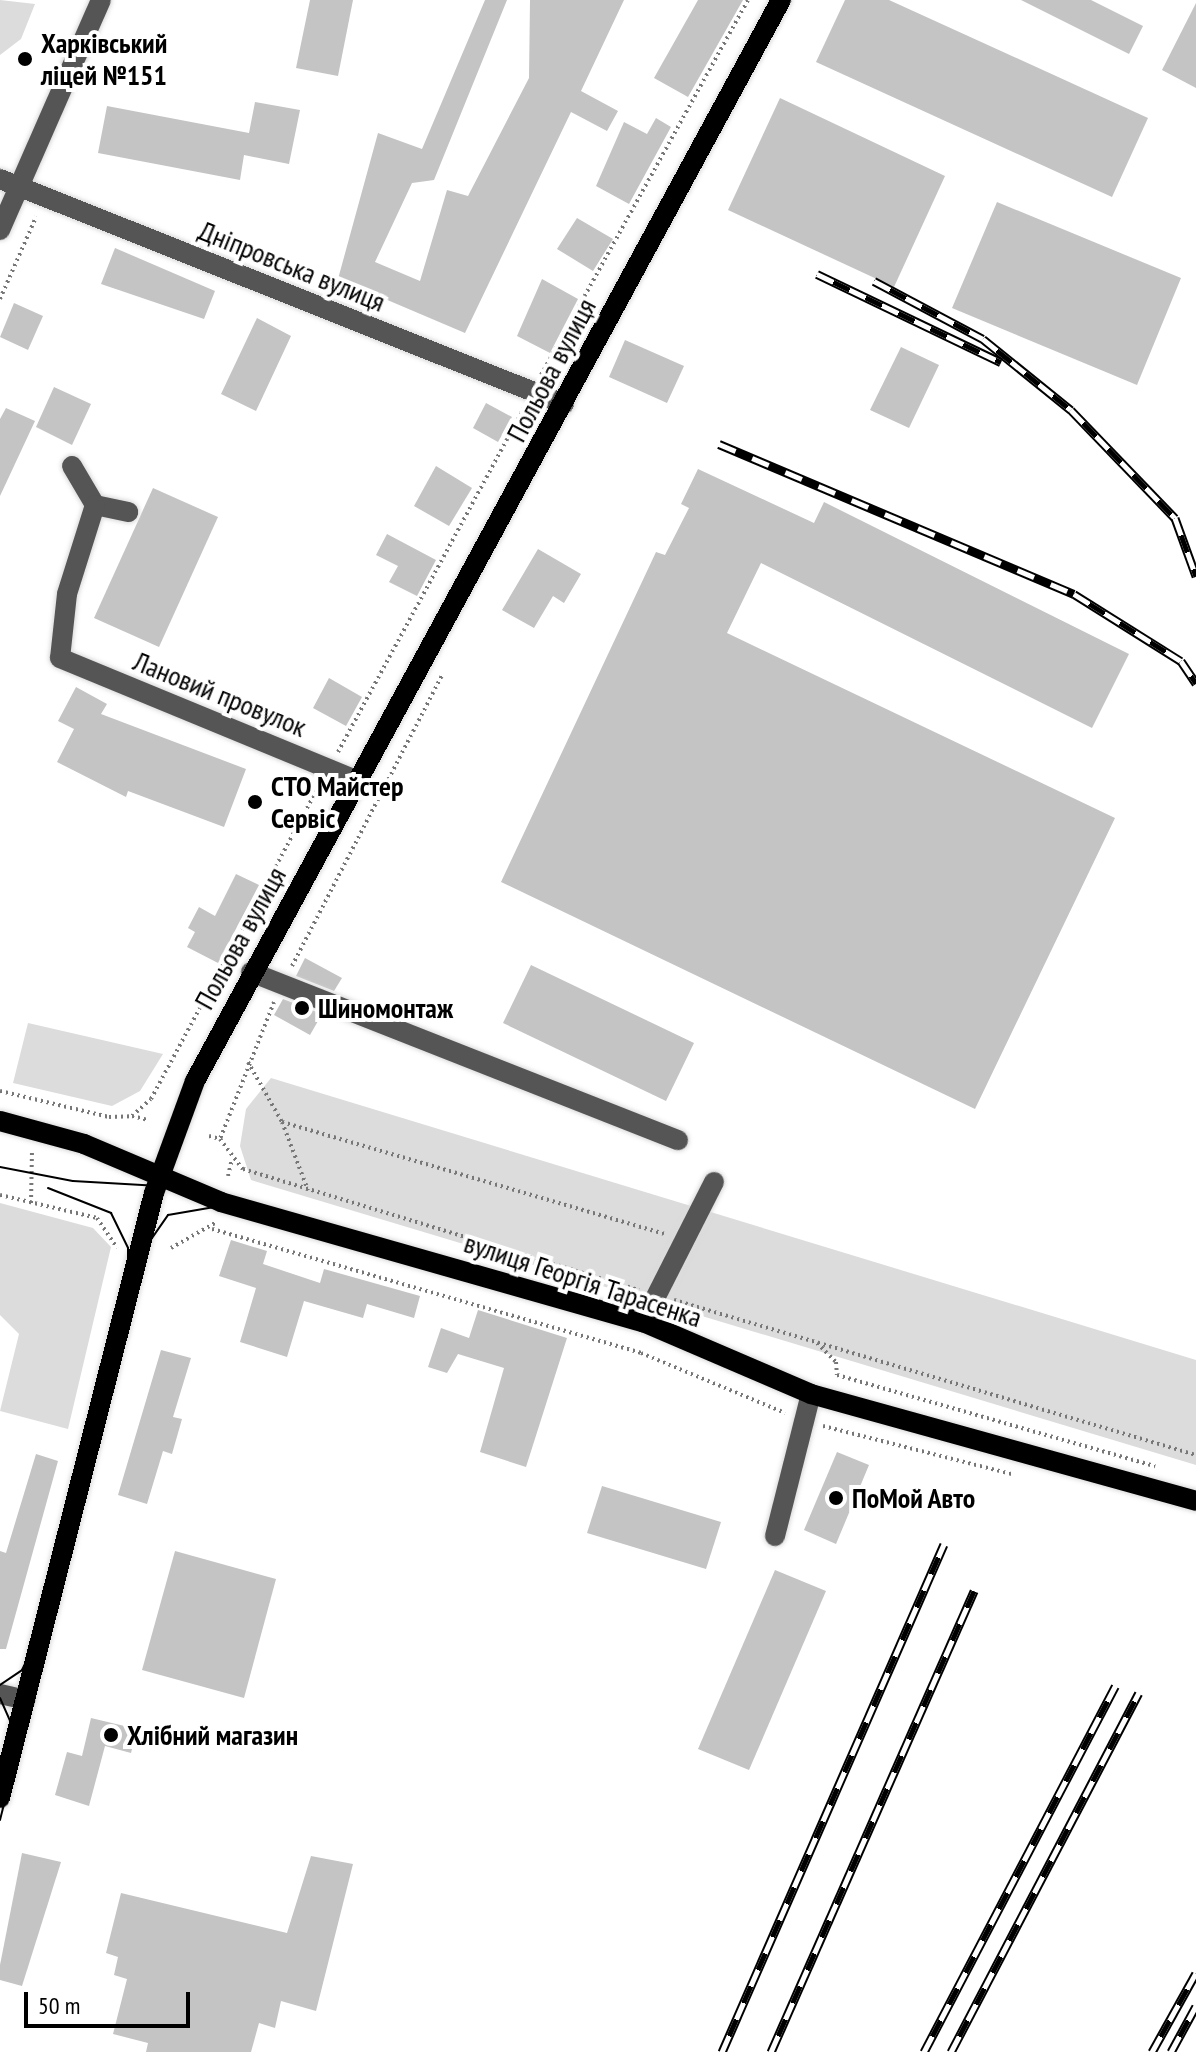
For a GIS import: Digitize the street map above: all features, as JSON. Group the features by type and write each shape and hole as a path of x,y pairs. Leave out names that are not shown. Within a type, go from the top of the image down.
{"main road":[{"name":"Польова вулиця","path":"0,1798 159,1177 195,1081 251,972 359,781 781,0"},
{"name":"вулиця Георгія Тарасенка","path":"0,1121 84,1144 159,1177 643,1322 811,1394 1196,1501"}],"street":[{"path":"0,230 10,183 101,0"},
{"name":"Дніпровська вулиця","path":"10,183 564,404"},
{"path":"72,466 95,505 128,512"},
{"name":"Лановий провулок","path":"95,505 67,594 60,658 359,781"},
{"path":"251,972 678,1140"},
{"path":"643,1322 654,1294 714,1182"},
{"path":"775,1536 811,1394"},
{"path":"0,1694 25,1700"}],"path":[{"path":"132,1116 151,1099 748,0"},
{"path":"0,299 45,197"},
{"path":"220,1139 248,1062 282,985 447,665"},
{"path":"248,1062 282,1122 308,1190"},
{"path":"0,1091 148,1120"},
{"path":"39,1111 41,1101"},
{"path":"282,1122 683,1240"},
{"path":"209,1136 220,1139 243,1169 1196,1455"},
{"path":"31,1203 32,1150"},
{"path":"228,1176 233,1158"},
{"path":"0,1195 97,1218 114,1232 114,1266"},
{"path":"171,1248 212,1229 215,1223"},
{"path":"212,1229 641,1353 805,1422 1029,1478"},
{"path":"817,1343 836,1362 837,1375 1132,1459"}],"shaded area":[{"path":"0,0 35,4 21,39 0,55"},
{"path":"28,1023 163,1054 140,1091 112,1106 13,1083"},
{"path":"271,1078 1196,1360 1196,1465 251,1180 240,1146 246,1109"},
{"path":"0,1203 93,1228 111,1247 68,1429 0,1411 19,1334 0,1315"}],"building":[{"path":"310,0 353,0 338,76 296,68"},
{"path":"485,0 507,0 434,180 412,183 375,262 420,281 447,190 468,196 529,78 530,0 624,0 581,91 618,111 607,131 571,112 465,333 338,279 378,133 422,149"},
{"path":"698,0 743,0 688,97 654,78"},
{"path":"845,0 889,0 1148,118 1112,197 816,62"},
{"path":"1021,0 1091,0 1143,26 1129,54"},
{"path":"1196,3 1196,88 1162,70"},
{"path":"780,98 945,176 894,287 728,210"},
{"path":"255,102 300,110 289,164 244,155 240,180 98,153 107,106 249,133"},
{"path":"656,118 671,127 629,204 596,186 624,122 647,134"},
{"path":"997,202 1181,278 1137,385 952,308"},
{"path":"577,218 613,239 593,271 557,249"},
{"path":"115,248 215,291 204,319 101,284"},
{"path":"542,279 578,299 550,353 517,336"},
{"path":"14,303 43,316 28,350 0,337"},
{"path":"257,318 291,336 256,411 221,394"},
{"path":"625,340 684,366 667,403 609,377"},
{"path":"901,347 939,365 909,428 870,410"},
{"path":"54,387 91,404 72,445 36,427"},
{"path":"486,403 512,417 498,442 473,428"},
{"path":"6,408 35,421 0,496 0,419"},
{"path":"436,466 472,488 449,526 414,506"},
{"path":"698,469 814,523 824,502 1129,654 1092,728 761,563 727,633 1115,818 975,1109 501,882 656,552 665,555 689,508 681,504"},
{"path":"153,488 218,517 159,647 94,618"},
{"path":"387,534 436,560 417,596 389,582 398,566 376,555"},
{"path":"538,549 581,574 564,603 553,596 534,628 502,610"},
{"path":"329,678 362,697 346,726 313,708"},
{"path":"76,687 107,704 101,714 246,769 224,827 128,791 126,797 57,762 74,729 58,721"},
{"path":"236,874 259,885 218,963 187,947 195,932 188,928 199,907 215,916"},
{"path":"305,958 342,978 334,991 296,976"},
{"path":"531,965 694,1043 666,1101 503,1023"},
{"path":"283,999 322,1014 310,1035 274,1015"},
{"path":"231,1240 267,1251 263,1264 320,1283 324,1269 420,1296 414,1318 367,1304 363,1318 304,1301 287,1357 240,1342 256,1288 219,1276"},
{"path":"478,1310 567,1338 526,1467 480,1452 504,1368 458,1354 447,1373 428,1367 441,1328 469,1338"},
{"path":"161,1350 191,1358 173,1417 182,1419 172,1454 163,1451 147,1504 118,1495"},
{"name":"ПоМой Авто","path":"837,1452 869,1465 836,1544 804,1530"},
{"path":"36,1454 58,1461 6,1649 0,1649 0,1551 6,1553"},
{"path":"602,1486 721,1522 706,1569 587,1533"},
{"path":"175,1551 276,1579 244,1698 142,1670"},
{"path":"775,1570 826,1591 749,1770 698,1749"},
{"path":"91,1718 137,1729 131,1753 105,1746 89,1806 55,1795 67,1752 82,1756"},
{"path":"22,1853 61,1862 22,1986 0,1980 0,1965"},
{"path":"311,1856 353,1864 316,2011 281,2001 275,2028 259,2023 251,2052 146,2052 148,2043 113,2034 127,1979 114,1975 118,1957 106,1953 121,1893 287,1933"}],"tram line":[{"path":"0,1167 73,1181 177,1187 315,1223 644,1318 813,1390 1196,1497"},
{"path":"48,1188 111,1213 128,1248 128,1276"},
{"path":"0,1820 143,1251 168,1215 220,1206"},
{"path":"0,1685 22,1670 34,1645"},
{"path":"0,1698 18,1739"}],"railway":[{"path":"817,274 1001,362"},
{"path":"874,281 983,339 1071,410 1175,518 1196,576"},
{"path":"719,444 1074,594 1181,661 1196,683"},
{"path":"722,2052 944,1544"},
{"path":"771,2052 974,1591"},
{"path":"924,2052 1115,1686"},
{"path":"951,2052 1139,1693"},
{"path":"1152,2052 1196,1973"},
{"path":"1171,2052 1196,2006"}],"place":[{"name":"Харківський ліцей №151","path":"25,59"},
{"name":"СТО Майстер Сервіс","path":"255,802"},
{"name":"Шиномонтаж","path":"302,1008"},
{"name":"ПоМой Авто","path":"836,1498"},
{"name":"Хлібний магазин","path":"111,1735"}]}
